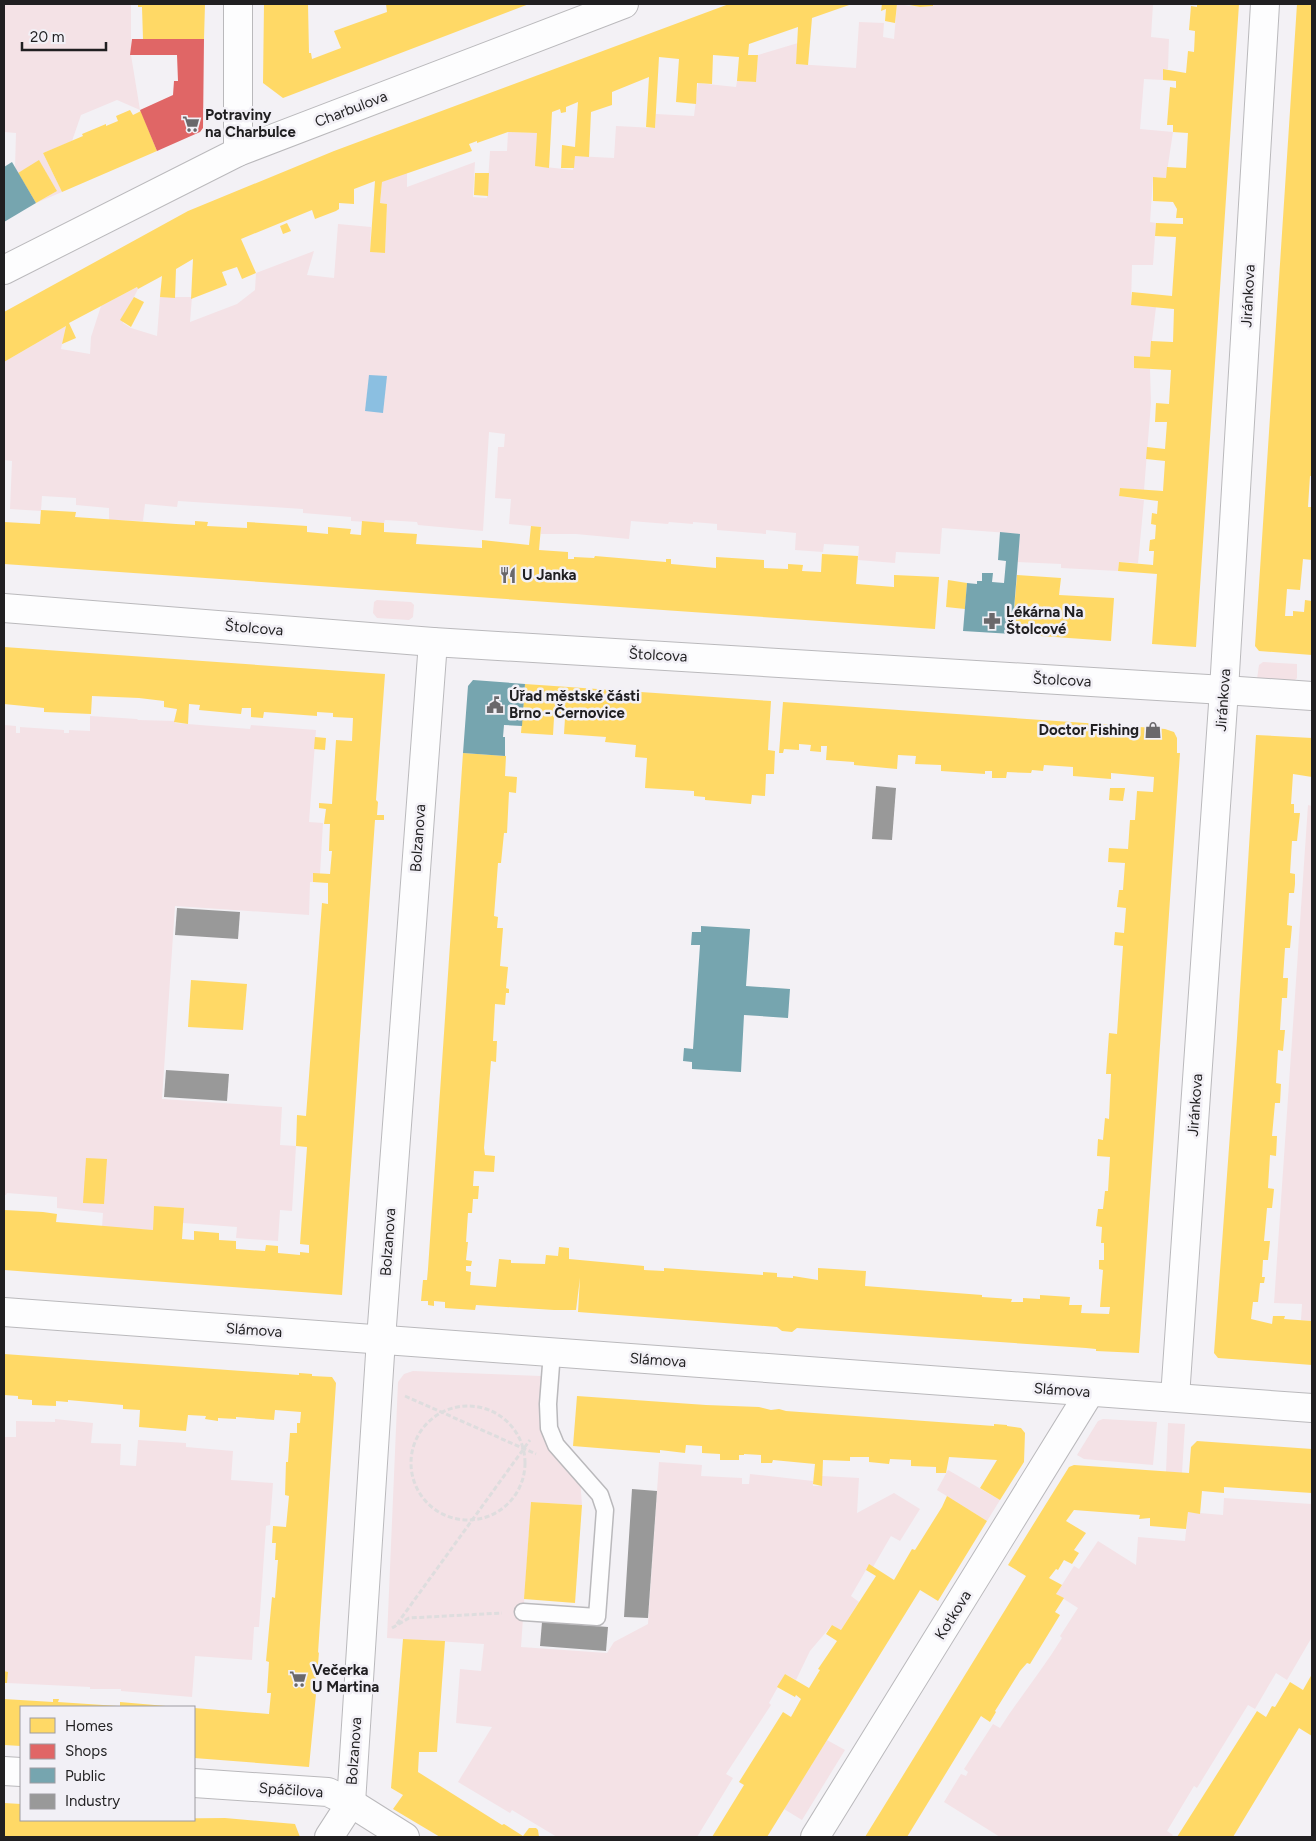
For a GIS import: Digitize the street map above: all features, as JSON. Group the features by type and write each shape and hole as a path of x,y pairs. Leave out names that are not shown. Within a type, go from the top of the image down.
{"street":[{"path":"238,4 238,152"},
{"name":"Charbulova","path":"4,270 238,152 624,4"},
{"name":"Jiránkova","path":"1175,1397 1224,690 1265,4"},
{"name":"Štolcova","path":"4,608 433,642 1312,696"},
{"name":"Bolzanova","path":"329,1837 350,1803 381,1339 433,642"},
{"name":"Slámova","path":"4,1312 1312,1408"},
{"name":"Kotkova","path":"815,1837 1090,1392"},
{"path":"4,1771 20,1772"},
{"name":"Spáčilova","path":"195,1783 328,1792 350,1803 405,1837"}],"lane":[{"path":"523,1612 597,1617 605,1510 600,1495 556,1445 549,1428 547,1418 552,1352"}],"path":[{"path":"401,1394 540,1456"},
{"path":"462,1406 482,1408 492,1411 515,1431 525,1459 523,1478 514,1496 501,1510 473,1520 451,1517 431,1506 424,1498 414,1478 412,1456 419,1435 426,1426 443,1412 462,1406"},
{"path":"397,1624 547,1418"},
{"path":"389,1630 409,1618 523,1612"}],"shaded area":[{"path":"4,4 131,4 131,55 140,110 117,100 81,115 72,141 43,153 62,192 36,203 57,191 39,161 18,173 15,168 16,133 4,132"},
{"path":"897,4 920,7 933,6 933,4 1153,4 1151,37 1169,39 1168,69 1163,69 1163,80 1144,79 1140,129 1173,132 1166,178 1153,177 1150,222 1156,223 1153,265 1132,265 1131,305 1156,307 1150,357 1134,356 1134,368 1150,369 1151,403 1144,490 1120,488 1119,496 1144,500 1138,563 1119,562 1118,571 1061,568 1061,564 1017,562 1020,534 942,528 940,554 896,552 895,563 858,560 859,546 824,544 823,552 795,550 796,533 766,530 766,534 717,530 717,524 693,522 693,524 669,522 668,524 631,521 629,539 576,534 541,534 541,527 509,524 511,499 495,498 498,447 504,447 505,434 489,432 483,531 418,525 417,522 385,520 384,523 351,521 351,517 303,513 303,509 178,501 177,507 145,504 143,521 109,520 109,508 76,505 76,498 42,496 41,511 10,509 12,461 4,460 4,362 66,326 61,349 90,354 91,337 101,306 137,287 138,289 123,319 123,323 131,328 157,336 160,297 192,297 190,322 237,304 255,290 256,273 314,251 307,275 334,278 338,224 371,227 370,252 385,253 387,204 380,203 382,182 407,172 407,187 475,162 473,197 487,198 490,151 507,151 508,132 537,133 536,166 573,170 575,156 614,158 616,126 655,128 656,114 694,116 698,83 736,87 737,81 756,82 758,55 798,43 796,64 856,68 859,22 884,23 883,37 894,39"},
{"path":"377,600 411,602 414,605 413,617 409,620 377,618 373,613 374,602"},
{"path":"1263,662 1297,664 1297,678 1294,681 1257,679 1259,665"},
{"path":"90,716 175,721 175,723 250,729 251,725 316,730 309,822 323,823 320,874 313,874 313,882 310,882 309,915 175,906 162,1099 282,1107 280,1145 296,1146 292,1211 280,1210 278,1241 236,1238 237,1227 183,1223 183,1208 154,1206 153,1230 102,1227 103,1213 57,1208 57,1197 7,1193 4,1195 4,725 16,726 16,733 20,733 20,727 64,730 64,733 69,733 69,730 90,731"},
{"path":"1308,805 1312,806 1312,1321 1301,1320 1302,1304 1274,1303"},
{"path":"413,1371 541,1376 540,1425 555,1457 580,1479 582,1505 531,1502 521,1647 607,1653 614,1642 648,1624 659,1462 702,1465 701,1476 742,1478 742,1484 749,1484 750,1474 813,1481 813,1486 822,1486 822,1476 859,1478 857,1513 894,1493 920,1509 900,1541 891,1536 873,1567 866,1570 851,1596 859,1602 841,1630 832,1625 810,1651 796,1680 785,1674 769,1703 771,1705 726,1774 733,1778 697,1837 557,1837 512,1810 510,1813 458,1782 492,1727 456,1723 460,1669 481,1671 484,1644 387,1638 398,1382 404,1374"},
{"path":"55,1419 93,1423 91,1443 121,1444 120,1465 136,1466 138,1440 186,1443 186,1447 233,1451 231,1480 273,1483 270,1525 266,1526 259,1627 254,1627 252,1660 195,1656 192,1697 121,1691 121,1689 90,1689 90,1687 7,1683 8,1672 4,1671 4,1437 16,1437 16,1421 55,1422"},
{"path":"1103,1419 1157,1422 1153,1465 1084,1459 1077,1455 1098,1421"},
{"path":"1168,1423 1185,1424 1182,1473 1166,1472"},
{"path":"948,1470 1000,1500 987,1521 937,1490"},
{"path":"1224,1498 1312,1504 1312,1637 1287,1680 1276,1673 1255,1709 1248,1705 1197,1788 1194,1786 1167,1831 1173,1835 1171,1837 1000,1837 944,1802 961,1774 966,1776 968,1772 964,1769 993,1724 1000,1728 1062,1638 1060,1636 1078,1608 1056,1594 1074,1566 1079,1569 1098,1541 1136,1565 1138,1537 1185,1541 1188,1512 1223,1515"},
{"path":"827,1740 845,1750 802,1820 784,1809"}],"water":[{"path":"369,375 387,376 383,413 365,411"}],"building: Homes":[{"path":"138,4 205,4 204,39 143,39 142,7 138,7"},
{"path":"264,4 308,4 309,53 311,53 312,59 341,48 334,31 387,12 386,4 529,4 283,98 263,83"},
{"path":"729,4 852,4 812,18 808,65 796,64 798,27 749,44 748,55 758,55 756,82 737,81 739,57 713,55 712,84 697,83 696,104 676,102 679,59 659,57 655,128 646,127 649,77 612,92 612,105 591,112 589,157 575,156 574,168 561,168 562,145 575,147 578,102 566,107 566,112 561,113 560,109 552,112 549,168 535,166 537,133 508,132 469,144 472,151 382,182 380,203 387,204 385,253 370,252 375,181 354,189 354,204 339,203 339,209 336,211 315,219 312,210 241,239 256,273 242,279 237,267 222,272 227,285 191,299 193,259 176,269 175,298 160,297 162,276 69,323 76,338 62,344 66,326 4,362 4,312 188,211 334,151"},
{"path":"882,4 897,4 895,23 885,21 886,9 881,11"},
{"path":"904,4 933,4 933,6 920,7"},
{"path":"1197,4 1239,4 1196,647 1152,644 1157,574 1118,571 1119,562 1153,565 1154,551 1149,551 1150,540 1155,539 1156,525 1151,524 1152,513 1157,514 1158,501 1119,496 1120,488 1163,491 1165,461 1146,459 1147,447 1165,449 1167,422 1155,422 1156,403 1169,404 1171,370 1134,368 1134,356 1150,357 1151,341 1173,342 1174,309 1131,305 1132,292 1172,296 1176,237 1155,236 1156,223 1183,224 1183,218 1176,218 1177,209 1173,202 1153,201 1153,177 1166,178 1167,167 1186,168 1188,133 1173,132 1173,125 1167,125 1170,87 1176,88 1176,81 1163,80 1163,69 1186,73 1188,51 1194,52 1195,31 1189,30 1191,6 1197,7"},
{"path":"1297,4 1312,4 1312,476 1310,476 1308,507 1312,507 1312,560 1303,559 1300,590 1287,589 1285,616 1293,616 1293,611 1304,612 1305,600 1312,601 1312,655 1259,651 1255,646"},
{"path":"130,110 133,115 141,111 157,151 62,192 43,153 83,136 82,134 118,121 116,116"},
{"path":"39,160 57,191 36,203 18,173"},
{"path":"475,173 489,173 488,196 474,195"},
{"path":"287,223 291,231 283,234 280,226"},
{"path":"134,297 144,302 131,327 120,320"},
{"path":"41,510 76,512 75,517 195,525 195,521 208,522 207,526 247,528 247,522 307,526 307,532 328,534 328,527 351,529 350,534 361,535 362,521 384,523 384,532 417,534 416,544 482,548 482,540 529,545 531,526 541,527 539,550 568,552 568,559 574,559 574,557 594,558 595,556 666,562 666,559 671,559 671,564 716,568 716,557 764,560 764,568 788,569 788,564 803,565 802,571 821,572 822,554 858,556 856,584 894,587 894,575 939,577 935,629 4,564 4,522 40,524"},
{"path":"1017,575 1061,578 1059,595 1114,598 1111,641 1012,634"},
{"path":"948,580 967,583 965,609 946,607"},
{"path":"4,647 385,674 376,800 378,802 377,815 384,815 384,820 375,820 342,1295 4,1270 4,1210 57,1214 56,1222 153,1230 154,1206 184,1208 182,1239 194,1240 194,1231 219,1233 219,1240 236,1241 236,1249 265,1251 266,1245 278,1246 278,1253 300,1255 300,1252 309,1253 309,1245 300,1244 307,1147 296,1146 297,1115 306,1116 322,903 328,904 328,883 313,882 313,873 330,874 332,851 329,851 330,824 324,824 326,809 319,808 319,803 332,804 336,740 352,741 353,718 333,717 333,713 317,712 317,716 264,712 263,718 251,717 251,708 242,708 241,714 199,710 200,705 189,704 188,724 174,722 177,709 164,707 164,701 139,698 92,696 91,714 44,712 44,708 4,704"},
{"path":"525,684 771,701 768,750 775,751 774,774 766,774 765,796 752,795 751,804 705,800 705,797 694,796 694,791 645,788 647,758 635,757 636,745 605,742 606,737 564,734 565,718 554,718 553,735 521,733"},
{"path":"783,702 1115,725 1165,729 1174,732 1177,738 1177,753 1180,753 1139,1353 797,1328 792,1332 782,1331 777,1327 578,1312 580,1278 576,1310 476,1305 475,1310 445,1308 445,1302 434,1301 434,1306 428,1305 428,1301 421,1301 423,1280 427,1280 428,1269 463,753 506,756 505,776 517,777 516,793 509,792 507,833 504,833 501,863 498,863 494,916 498,917 497,928 503,928 500,966 508,967 506,988 509,989 509,993 506,993 505,1005 495,1004 493,1041 497,1041 496,1062 491,1061 484,1148 485,1155 495,1156 494,1172 474,1171 473,1186 479,1186 478,1199 473,1199 472,1213 468,1213 466,1260 472,1261 471,1266 466,1266 466,1271 471,1272 470,1285 496,1287 499,1259 511,1260 511,1263 545,1264 546,1255 558,1256 559,1247 569,1248 569,1259 644,1266 644,1270 664,1271 664,1268 763,1275 763,1272 777,1273 777,1277 793,1278 793,1276 818,1280 818,1268 866,1271 865,1286 982,1295 982,1297 1012,1299 1011,1302 1023,1302 1023,1298 1040,1299 1040,1295 1070,1297 1069,1305 1082,1305 1081,1313 1109,1314 1110,1307 1100,1307 1103,1270 1099,1269 1099,1260 1104,1260 1104,1243 1101,1243 1102,1227 1096,1226 1098,1209 1103,1209 1105,1191 1108,1191 1110,1157 1097,1156 1098,1139 1103,1140 1105,1118 1109,1119 1111,1074 1106,1074 1109,1033 1117,1034 1123,946 1114,945 1115,932 1124,933 1126,908 1117,907 1119,890 1123,890 1125,863 1108,862 1109,848 1128,849 1130,820 1135,820 1137,791 1153,792 1154,777 1111,773 1111,779 1073,776 1073,767 1044,765 1043,771 1032,770 1031,773 1007,772 1006,778 992,778 992,771 985,771 985,774 941,771 941,765 915,764 916,756 898,755 897,769 854,765 854,762 826,760 827,746 821,746 821,752 810,751 811,745 799,744 799,750 784,749 783,753 779,753"},
{"path":"1256,735 1312,738 1312,777 1293,774 1291,804 1294,804 1294,813 1300,813 1297,841 1292,841 1290,873 1295,874 1295,884 1294,893 1289,893 1287,925 1292,926 1290,948 1285,948 1283,978 1288,978 1287,998 1282,998 1280,1030 1285,1030 1283,1051 1278,1050 1276,1083 1281,1084 1280,1103 1275,1103 1272,1136 1277,1136 1276,1156 1270,1155 1268,1188 1274,1189 1272,1208 1267,1208 1264,1241 1270,1241 1268,1260 1263,1260 1262,1277 1265,1277 1264,1283 1260,1283 1258,1302 1253,1302 1251,1319 1272,1324 1273,1316 1285,1316 1284,1319 1312,1321 1312,1365 1218,1358 1214,1353 1237,1038"},
{"path":"315,737 326,738 325,750 314,749"},
{"path":"1110,788 1125,788 1123,801 1109,800"},
{"path":"191,980 247,984 243,1030 188,1027"},
{"path":"86,1158 107,1159 104,1204 83,1203"},
{"path":"4,1354 299,1375 299,1373 332,1377 336,1383 319,1652 315,1684 317,1684 309,1767 195,1758 195,1708 269,1714 271,1693 267,1693 269,1662 266,1661 272,1597 275,1598 278,1560 275,1560 276,1543 272,1543 273,1526 286,1527 289,1496 285,1495 286,1462 288,1462 290,1433 297,1433 297,1423 300,1423 301,1412 275,1410 274,1420 236,1417 236,1419 218,1418 218,1421 205,1419 206,1416 188,1415 186,1431 139,1427 140,1410 123,1409 123,1405 68,1400 68,1402 56,1401 56,1406 32,1405 32,1400 4,1395"},
{"path":"577,1396 759,1407 771,1410 779,1409 994,1426 994,1424 1007,1425 1021,1428 1025,1433 1024,1462 1000,1500 980,1488 997,1460 949,1457 946,1473 936,1473 936,1467 911,1466 911,1460 890,1459 889,1464 869,1462 869,1457 850,1457 850,1461 823,1460 822,1486 813,1484 815,1464 773,1460 772,1463 761,1463 761,1455 744,1454 739,1455 739,1460 720,1460 720,1454 702,1453 702,1446 686,1445 685,1453 660,1450 660,1453 573,1446"},
{"path":"1197,1441 1312,1449 1312,1493 1224,1487 1224,1493 1202,1491 1200,1514 1188,1512 1186,1529 1150,1526 1150,1518 1139,1519 1140,1515 1074,1510 1066,1521 1086,1533 1074,1550 1079,1553 1072,1564 1064,1560 1058,1570 1056,1569 1049,1578 1062,1585 1056,1594 1064,1598 1055,1612 1060,1615 1030,1664 1027,1663 1020,1671 990,1722 981,1716 907,1837 865,1837 1026,1576 1008,1565 1069,1467 1074,1465 1189,1473 1191,1447"},
{"path":"947,1496 987,1521 938,1601 920,1590 767,1837 712,1837 744,1785 739,1782 783,1712 791,1717 801,1699 777,1687 785,1674 809,1688 820,1670 818,1669 837,1641 826,1634 832,1625 841,1630 876,1576 866,1570 869,1564 894,1580 912,1549 915,1550"},
{"path":"531,1502 582,1505 575,1603 524,1599"},
{"path":"403,1639 445,1641 437,1752 419,1752 418,1772 502,1825 504,1824 523,1836 529,1828 536,1828 539,1837 440,1837 393,1809 403,1795 391,1788"},
{"path":"4,1671 8,1672 7,1683 4,1683"},
{"path":"1312,1674 1312,1736 1299,1728 1233,1837 1177,1837 1257,1711 1266,1717 1272,1706 1275,1707 1290,1682 1303,1690"},
{"path":"4,1699 53,1702 53,1699 59,1699 58,1702 118,1706 20,1706 20,1746 4,1745"},
{"path":"120,1702 166,1706 120,1706"},
{"path":"4,1803 20,1804 20,1821 195,1821 195,1818 225,1818 295,1824 300,1837 4,1837"}],"building: Shops":[{"path":"132,39 204,39 203,128 200,132 157,151 140,110 173,95 174,81 178,81 177,55 130,55"}],"building: Public":[{"path":"12,162 36,203 4,222 4,167"},
{"path":"1000,532 1020,534 1012,634 963,631 967,583 977,584 977,581 982,581 982,573 993,573 992,582 1004,583 1006,561 998,560"},
{"name":"Úřad městské části Brno - Černovice","path":"473,680 525,684 522,726 504,725 505,756 463,753 468,686"},
{"path":"701,926 750,929 746,986 790,989 788,1018 744,1015 741,1072 692,1069 692,1062 683,1061 684,1048 693,1049 700,945 691,945 692,932 701,932"}],"building: Industry":[{"path":"876,786 896,788 892,840 872,839"},
{"path":"177,908 240,912 238,939 175,935"},
{"path":"166,1070 229,1074 227,1101 164,1097"},
{"path":"632,1489 657,1491 648,1618 624,1617"},
{"path":"542,1622 608,1627 606,1651 540,1646"}],"place":[{"name":"Potraviny na Charbulce","path":"191,124"},
{"name":"U Janka","path":"508,575"},
{"name":"Lékárna Na Štolcové","path":"992,621"},
{"name":"Úřad městské části Brno - Černovice","path":"495,705"},
{"name":"Doctor Fishing","path":"1153,730"},
{"name":"Večerka U Martina","path":"298,1679"}]}
